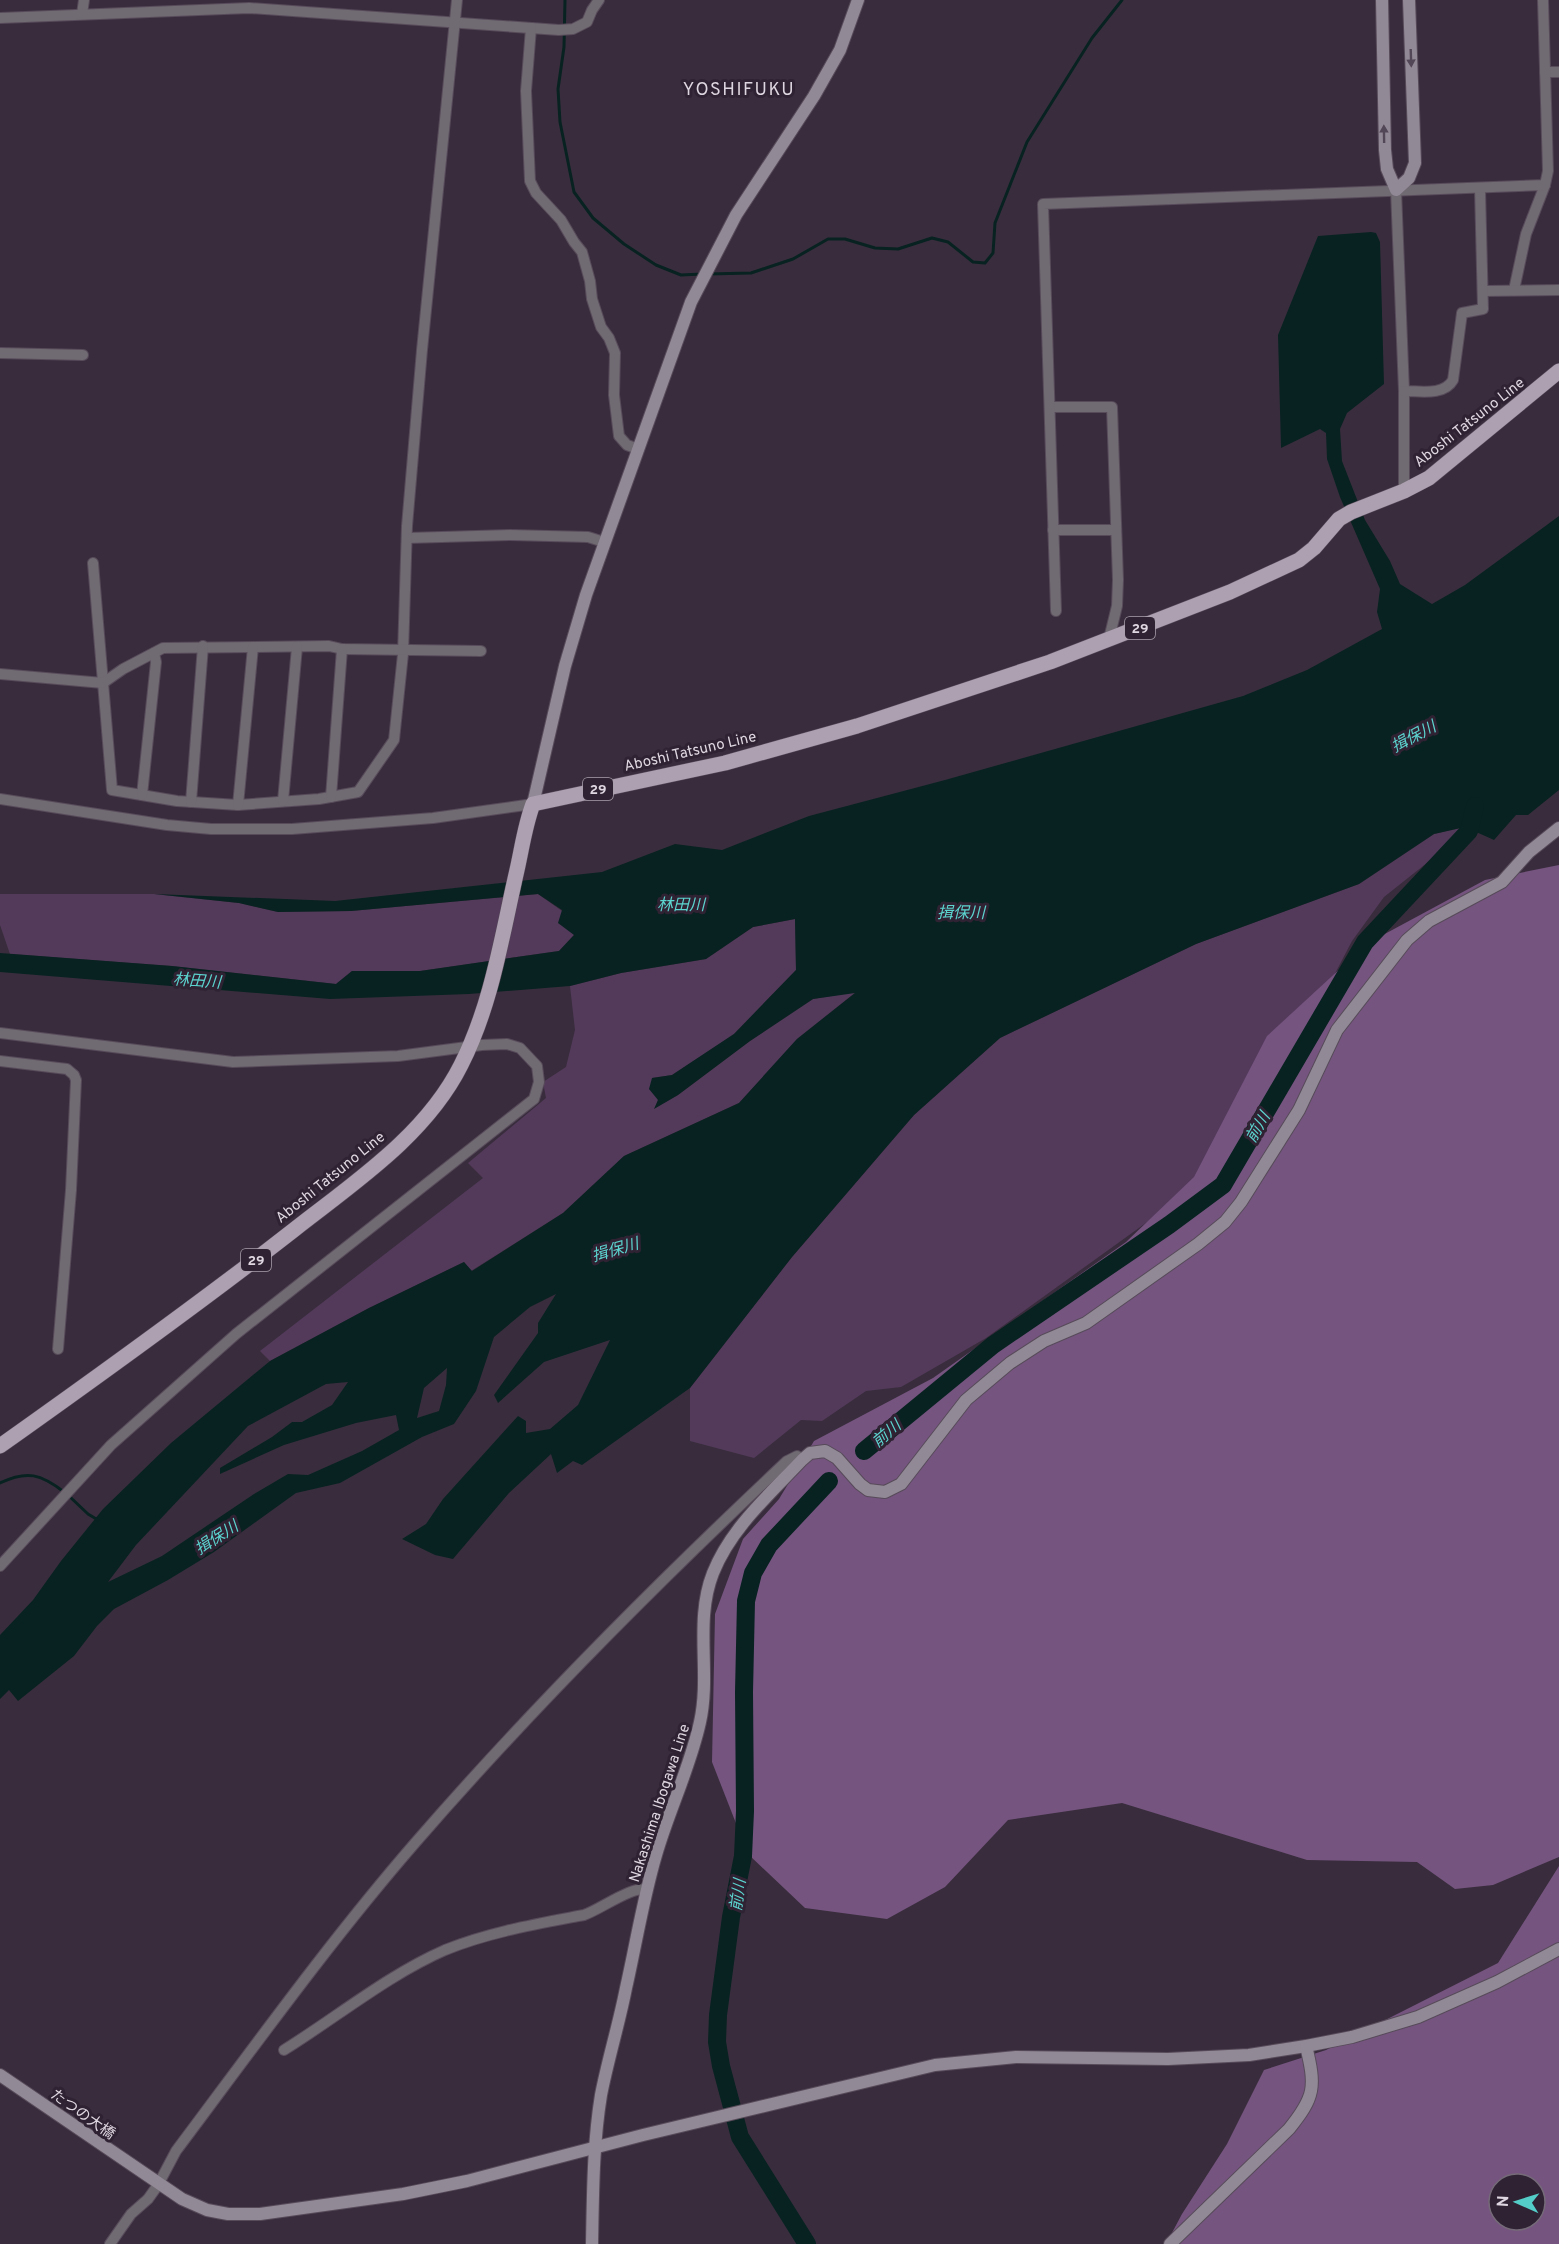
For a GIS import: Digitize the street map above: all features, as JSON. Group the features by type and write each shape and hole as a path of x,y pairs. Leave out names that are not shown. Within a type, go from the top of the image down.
{"main road":[{"name":"Aboshi Tatsuno Line","path":"0,1446 228,1282 383,1160 435,1107 461,1066 472,1042 496,965 531,808 725,763 846,729 984,684 1158,622 1281,570 1314,548 1339,519 1429,478 1559,371"}],"street":[{"path":"82,14 84,0"},
{"path":"93,563 112,790 191,802 238,805 331,797 358,792 394,740 423,338 457,0"},
{"path":"0,18 249,8 573,29 587,22 592,10 600,0"},
{"path":"0,799 167,825 211,829 304,828 531,808 565,666 604,542 692,302 736,215 814,96 840,50 858,0"},
{"path":"1382,0 1385,150 1387,170 1396,190 1404,391 1404,491"},
{"path":"1396,190 1409,178 1415,163 1409,0"},
{"path":"1514,290 1526,234 1545,185 1553,171 1545,72 1543,0"},
{"path":"531,28 526,91 531,181 536,194 561,220 582,252 598,318 615,353 614,395 619,436 627,445 638,449"},
{"path":"1545,72 1559,72"},
{"path":"1056,611 1043,204 1545,185"},
{"path":"1404,391 1442,390 1449,387 1453,380 1462,313 1483,309 1480,189"},
{"path":"1483,291 1559,290"},
{"path":"0,353 83,354"},
{"path":"1050,407 1112,407 1118,606 1109,639"},
{"path":"1053,530 1116,530"},
{"path":"407,538 510,535 588,537 604,542"},
{"path":"0,674 103,683 123,669 163,648 203,646 329,646 342,649 481,651"},
{"path":"191,802 203,646"},
{"path":"238,805 253,647"},
{"path":"283,801 297,647"},
{"path":"331,797 342,649"},
{"path":"142,795 156,662 154,652"},
{"path":"110,2244 131,2214 148,2199 153,2181 328,1949 456,1797 531,1713 638,1604 787,1461 797,1456 802,1460 810,1453 825,1451 837,1458 868,1490 885,1492 901,1484 966,1400 1010,1363 1044,1341 1086,1323 1198,1244 1225,1222 1241,1202 1299,1110 1312,1087 1337,1030 1407,940 1429,921 1502,882 1529,852 1559,828"},
{"path":"0,1033 233,1062 398,1056 444,1052 472,1042 507,1044 520,1048 537,1066 539,1082 534,1099 227,1342 111,1445 0,1566"},
{"path":"0,1061 67,1069 76,1080 71,1190 58,1349"},
{"name":"Nakashima Ibogawa Line","path":"592,2244 594,2148 602,2092 655,1856 694,1750 701,1719 705,1686 703,1620 712,1576 721,1555 735,1533 802,1460"},
{"path":"284,2050 415,1965 445,1950 477,1939 584,1915 633,1890 641,1888 647,1890"},
{"name":"たつの大橋","path":"0,2075 182,2199 207,2210 228,2214 260,2214 404,2194 467,2181 935,2065 1016,2057 1168,2059 1249,2055 1352,2037 1418,2017 1497,1982 1559,1949"},
{"path":"1170,2244 1304,2111 1312,2095 1312,2079 1306,2046"}],"shaded area":[{"path":"1465,827 1471,835 1461,845 1428,862 1384,897 1352,941 1319,1004 1281,1068 1175,1202 986,1338 901,1387 866,1391 822,1421 801,1420 754,1458 690,1441 690,1388 792,1257 914,1115 1000,1038 1196,944 1359,884 1434,834"},
{"path":"1559,865 1559,1857 1493,1885 1455,1889 1417,1862 1307,1860 1122,1803 1008,1820 945,1887 887,1919 805,1908 748,1854 712,1762 715,1614 743,1539 779,1499 814,1441 933,1378 1126,1242 1194,1177 1267,1036 1368,943 1485,880"},
{"path":"0,894 154,894 239,903 278,912 351,911 538,894 562,911 574,935 559,951 420,971 352,971 336,984 172,966 10,954 0,925"},
{"path":"795,919 796,970 734,1034 672,1075 652,1078 658,1100 655,1108 678,1095 750,1041 813,999 856,992 797,1039 739,1103 624,1156 563,1213 471,1271 464,1262 369,1308 270,1361 260,1351 483,1178 468,1163 546,1098 543,1082 566,1067 575,1030 570,986 621,973 706,959 753,927"},
{"path":"1559,1866 1559,2244 1166,2244 1182,2214 1227,2144 1264,2070 1326,2050 1498,1963"}],"water":[{"name":"揖保川","path":"1371,232 1376,233 1380,242 1384,384 1347,413 1340,429 1342,461 1365,520 1390,561 1400,584 1432,604 1465,585 1559,516 1559,790 1528,815 1516,815 1494,840 1465,827 1434,834 1359,884 1196,944 1000,1038 914,1115 792,1257 690,1388 582,1465 573,1461 557,1473 551,1454 509,1493 453,1559 435,1555 402,1539 426,1524 443,1499 518,1416 526,1421 526,1433 550,1429 578,1405 610,1340 544,1362 498,1403 494,1395 538,1333 538,1323 556,1294 530,1307 494,1337 476,1391 454,1424 422,1437 340,1483 296,1493 214,1552 114,1609 97,1626 74,1656 18,1701 9,1690 0,1699 0,1635 33,1600 103,1509 171,1443 270,1361 369,1308 464,1262 472,1271 563,1213 624,1156 739,1103 797,1039 855,993 813,999 750,1041 678,1095 654,1109 658,1100 649,1089 652,1078 672,1075 734,1034 796,970 795,919 753,927 706,959 621,973 570,986 469,994 330,999 0,972 0,953 172,966 336,984 352,971 420,971 559,951 574,935 558,923 562,910 538,894 351,911 278,912 239,903 154,894 335,901 602,872 675,844 722,850 809,816 1243,696 1307,670 1382,629 1377,612 1380,589 1340,497 1327,459 1326,433 1320,429 1281,448 1278,335 1318,236","holes":["447,1368 446,1385 439,1411 417,1418 424,1388","348,1382 332,1405 302,1422 292,1422 272,1437 220,1468 220,1474 284,1445 356,1423 396,1415 399,1430 362,1451 308,1475 288,1474 162,1556 108,1582 136,1545 248,1426 326,1384"]}],"waterway":[{"path":"565,0 564,47 558,89 560,122 574,192 593,218 624,244 656,265 681,275 702,274"},
{"path":"708,274 751,273 793,259 828,239 845,239 875,248 898,249 932,238 948,242 973,262 985,263 993,253 995,223 1027,142 1092,38 1122,0"},
{"name":"前川","path":"864,1451 993,1345 1169,1225 1223,1185 1365,942 1469,831 1475,806"},
{"path":"0,1483 18,1476 34,1476 48,1481 64,1492"},
{"name":"前川","path":"807,2244 740,2137 717,2042 718,2015 731,1917 743,1856 746,1601 753,1573 769,1545 829,1481"},
{"path":"69,1496 98,1520"}],"district":[{"name":"YOSHIFUKU","path":"739,89"}],"water label":[{"name":"林田川","path":"681,904"},
{"name":"林田川","path":"197,980"}]}
